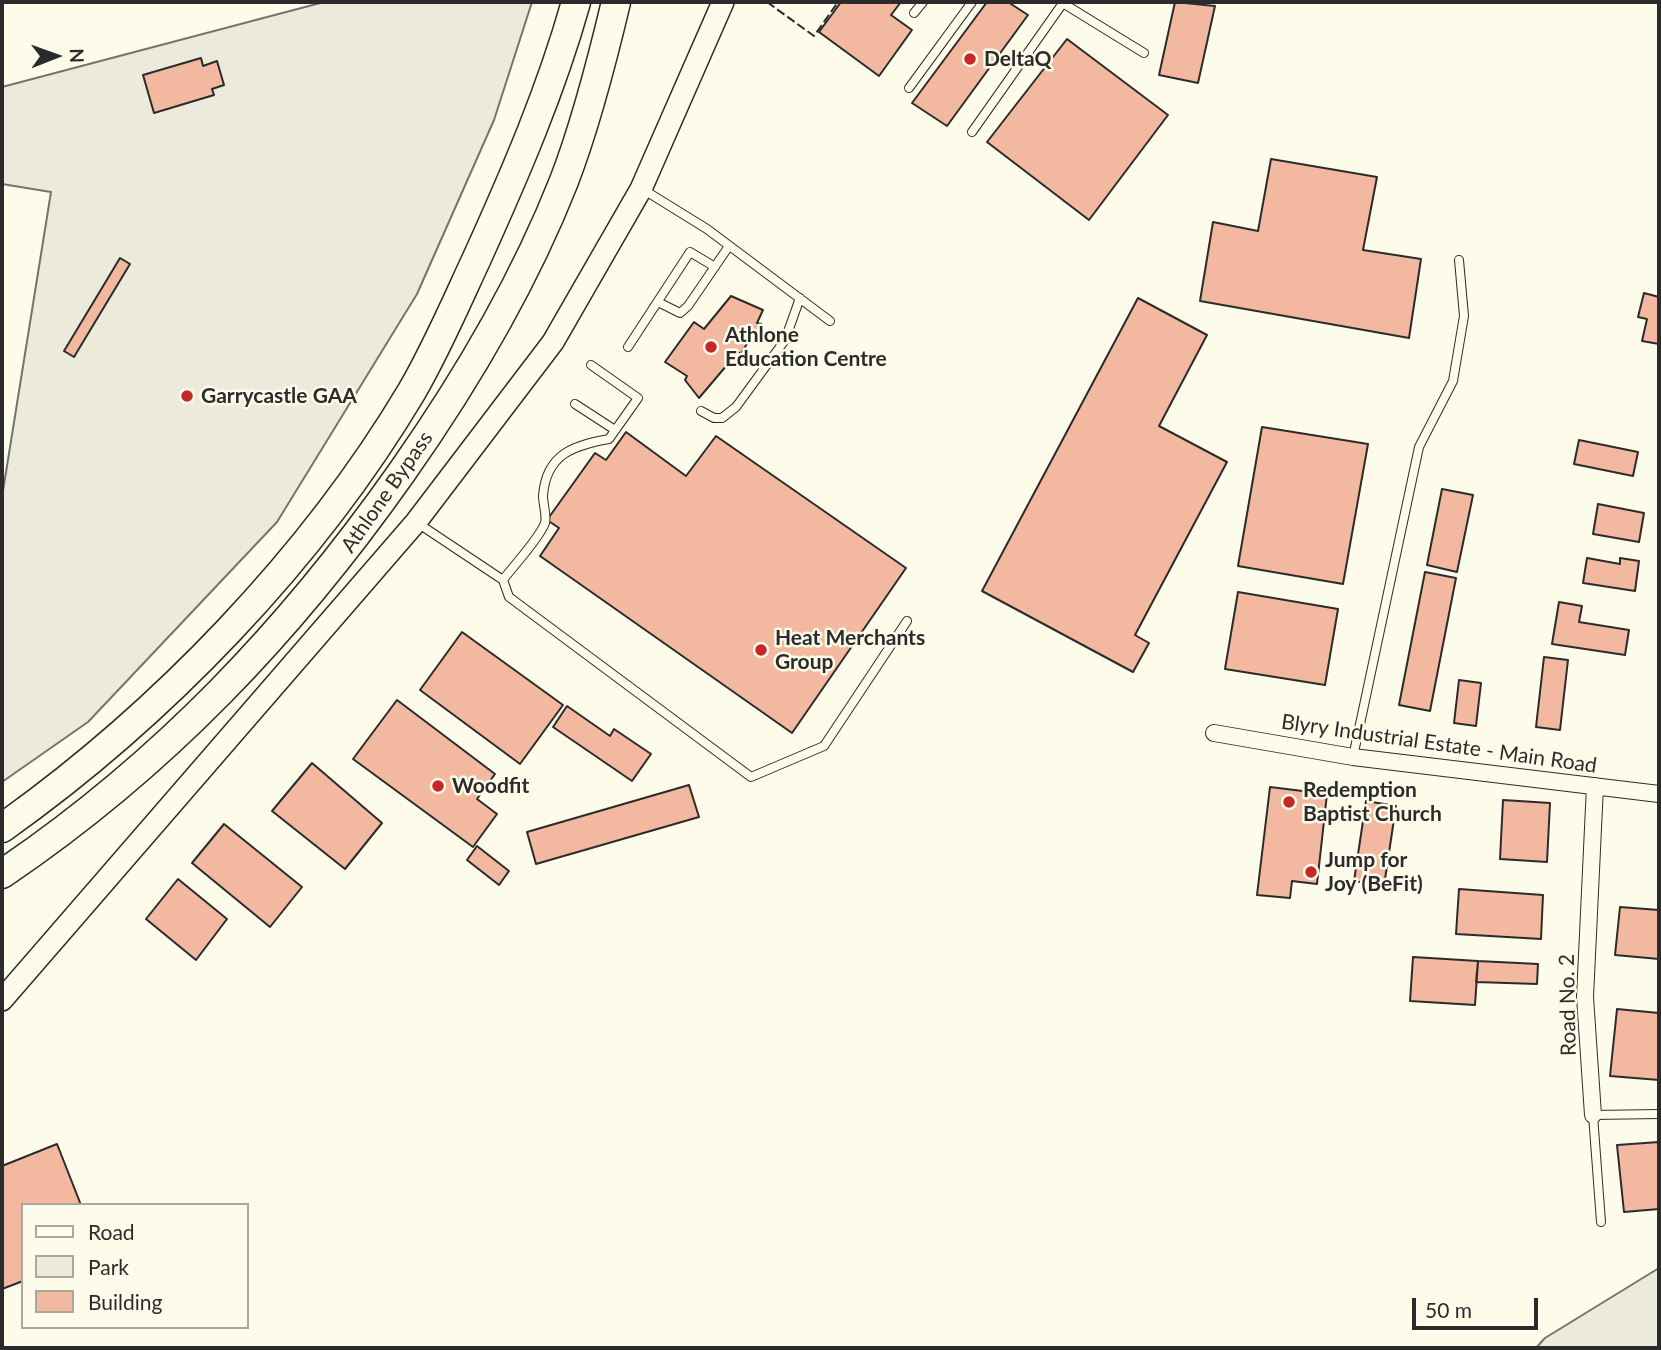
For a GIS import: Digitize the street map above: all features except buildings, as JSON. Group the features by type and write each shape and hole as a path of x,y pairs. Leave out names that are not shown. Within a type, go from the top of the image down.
{"highway":[{"path":"504,196 559,2"},
{"name":"Athlone Bypass","path":"2,828 45,798 129,728 247,609 317,527 411,391 446,325 536,127 576,2"},
{"name":"Athlone Bypass","path":"2,874 113,793 200,714 285,625 346,551 430,432 501,318 564,179 616,2"},
{"path":"564,179 602,95 634,2"}],"street":[{"path":"2,1000 416,522 553,342 641,188 723,2"},
{"name":"Blyry Industrial Estate - Main Road","path":"1214,733 1353,757 1659,794"},
{"name":"Road No. 2","path":"1593,1115 1585,997 1595,786"}],"lane":[{"path":"914,13 923,2"},
{"path":"909,88 972,2"},
{"path":"972,132 1062,2 1144,53"},
{"path":"641,188 729,246 830,321"},
{"path":"657,302 680,313 729,246"},
{"path":"628,347 690,252 715,267"},
{"path":"1353,757 1419,447 1453,381 1465,316 1459,260"},
{"path":"702,411 714,418 722,418 736,407 785,340 800,298"},
{"path":"503,580 545,522 544,484 554,464 564,452 579,444 610,439 638,398 591,365"},
{"path":"575,404 615,430"},
{"path":"416,522 503,580 509,597 751,777 824,746 907,621"},
{"path":"1593,1115 1659,1114"},
{"name":"Road No. 2","path":"1593,1115 1601,1222"}],"green space":[{"name":"Garrycastle GAA","path":"324,2 532,2 494,120 417,294 277,522 88,722 2,782 2,497 51,192 2,184 2,87"},
{"path":"1659,1268 1659,1348 1536,1348 1545,1338"}],"fence":[{"path":"767,2 814,36 838,2"}],"place":[{"name":"DeltaQ","path":"970,59"},
{"name":"Athlone Education Centre","path":"711,347"},
{"name":"Garrycastle GAA","path":"187,396"},
{"name":"Heat Merchants Group","path":"761,650"},
{"name":"Woodfit","path":"438,786"},
{"name":"Redemption Baptist Church","path":"1289,802"},
{"name":"Jump for Joy (BeFit)","path":"1311,872"}]}
